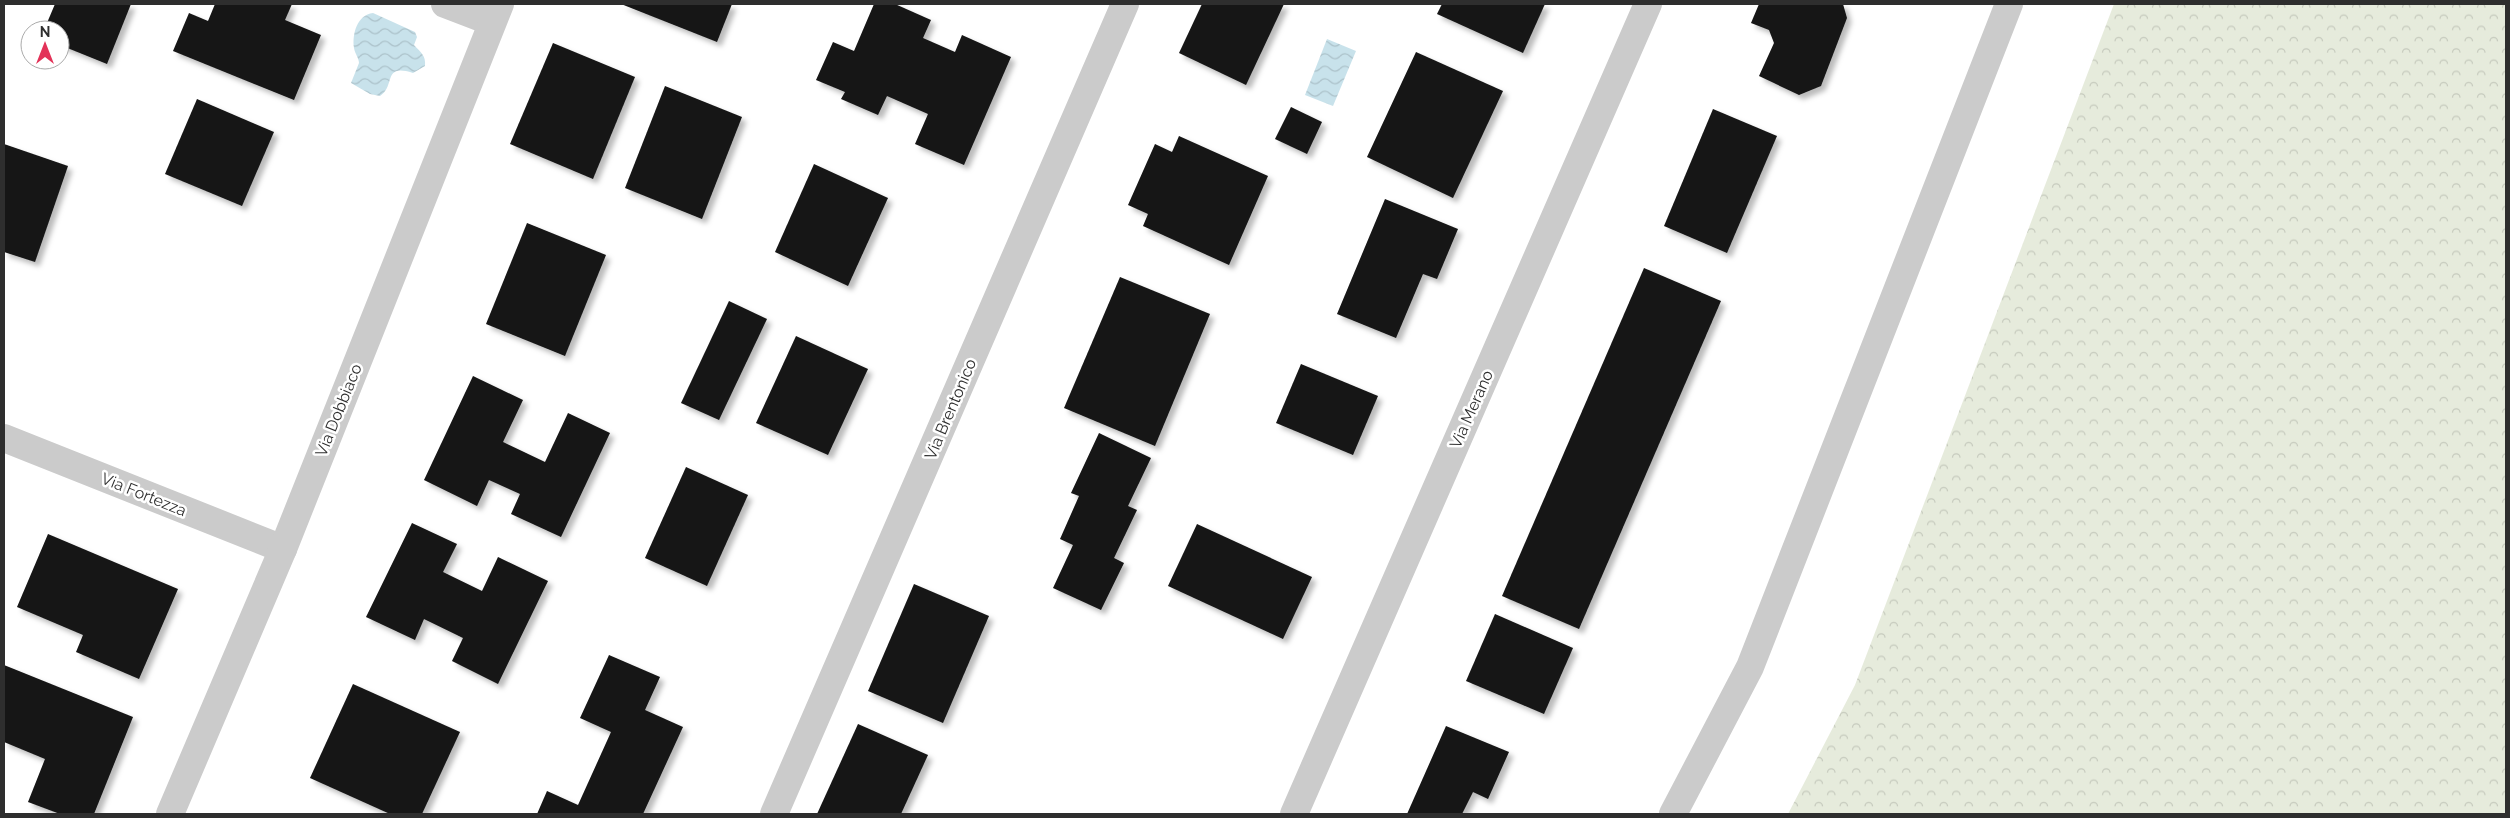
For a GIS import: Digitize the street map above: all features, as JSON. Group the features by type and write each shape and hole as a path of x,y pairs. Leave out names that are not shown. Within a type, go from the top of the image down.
{"street":[{"path":"445,4 496,13"},
{"name":"Via Brentonico","path":"774,814 1125,4"},
{"name":"Via Merano","path":"1294,814 1648,4"},
{"path":"1673,814 1750,668 2008,4"},
{"name":"Via Dobbiaco","path":"170,814 283,549 496,13"},
{"name":"Via Fortezza","path":"4,438 283,549"}],"green space":[{"path":"2114,4 2506,4 2506,814 1788,814 1855,685"}],"water":[{"path":"373,13 415,32 417,37 414,45 425,59 425,66 413,73 397,71 393,73 388,87 380,96 370,94 351,83 359,63 354,48 355,31 363,17"},
{"path":"1327,39 1356,51 1333,106 1305,95"}],"building":[{"path":"55,4 131,4 107,64 70,49 70,20 48,20"},
{"path":"215,4 292,4 285,20 321,35 294,100 173,51 189,13 208,21"},
{"path":"621,4 732,4 717,42"},
{"path":"874,4 895,4 931,20 923,38 955,52 962,35 1011,57 964,165 915,144 928,114 887,96 878,115 841,99 845,92 816,80 833,42 854,51"},
{"path":"1202,4 1284,4 1246,85 1179,53"},
{"path":"1442,4 1545,4 1523,53 1437,14"},
{"path":"1759,4 1843,4 1847,18 1821,86 1799,95 1759,76 1774,43 1769,30 1751,23"},
{"path":"553,43 635,77 593,179 510,144"},
{"path":"1416,52 1503,91 1453,198 1367,157"},
{"path":"665,86 742,117 702,219 625,188"},
{"path":"197,99 274,132 242,206 165,174"},
{"path":"1291,107 1322,122 1307,154 1275,139"},
{"path":"1713,109 1777,136 1727,253 1664,226"},
{"path":"1179,136 1268,176 1229,265 1143,226 1148,214 1128,205 1155,144 1172,152"},
{"path":"4,144 68,166 35,262 4,252"},
{"path":"814,164 888,198 848,286 775,252"},
{"path":"1385,199 1458,229 1437,279 1423,274 1396,338 1337,314"},
{"path":"527,223 606,255 565,356 486,324"},
{"path":"1644,268 1721,301 1579,629 1502,596"},
{"path":"1120,277 1210,314 1155,446 1064,408"},
{"path":"729,301 767,319 719,420 681,403"},
{"path":"796,336 868,369 828,455 756,423"},
{"path":"1301,364 1378,396 1353,455 1276,423"},
{"path":"473,376 523,400 503,442 545,462 568,413 610,433 561,537 511,514 520,494 489,480 477,506 424,480"},
{"path":"1099,433 1151,458 1128,506 1137,510 1114,558 1124,563 1101,610 1053,588 1073,545 1060,539 1079,496 1071,493"},
{"path":"686,467 748,495 707,586 645,558"},
{"path":"412,523 457,544 443,572 482,591 498,557 548,581 498,684 452,661 463,638 424,619 415,640 366,617"},
{"path":"1197,524 1312,577 1283,639 1168,586"},
{"path":"48,534 178,589 139,679 76,652 83,635 17,607"},
{"path":"914,584 989,616 943,723 868,691"},
{"path":"1495,614 1573,648 1544,714 1466,681"},
{"path":"609,655 660,677 645,710 683,727 643,814 537,814 547,791 578,805 611,732 580,718"},
{"path":"4,665 133,717 94,814 60,814 28,802 45,759 4,742"},
{"path":"353,684 460,732 422,814 390,814 310,778"},
{"path":"858,724 928,755 901,814 817,814"},
{"path":"1446,726 1509,752 1488,799 1473,792 1462,814 1407,814"}]}
